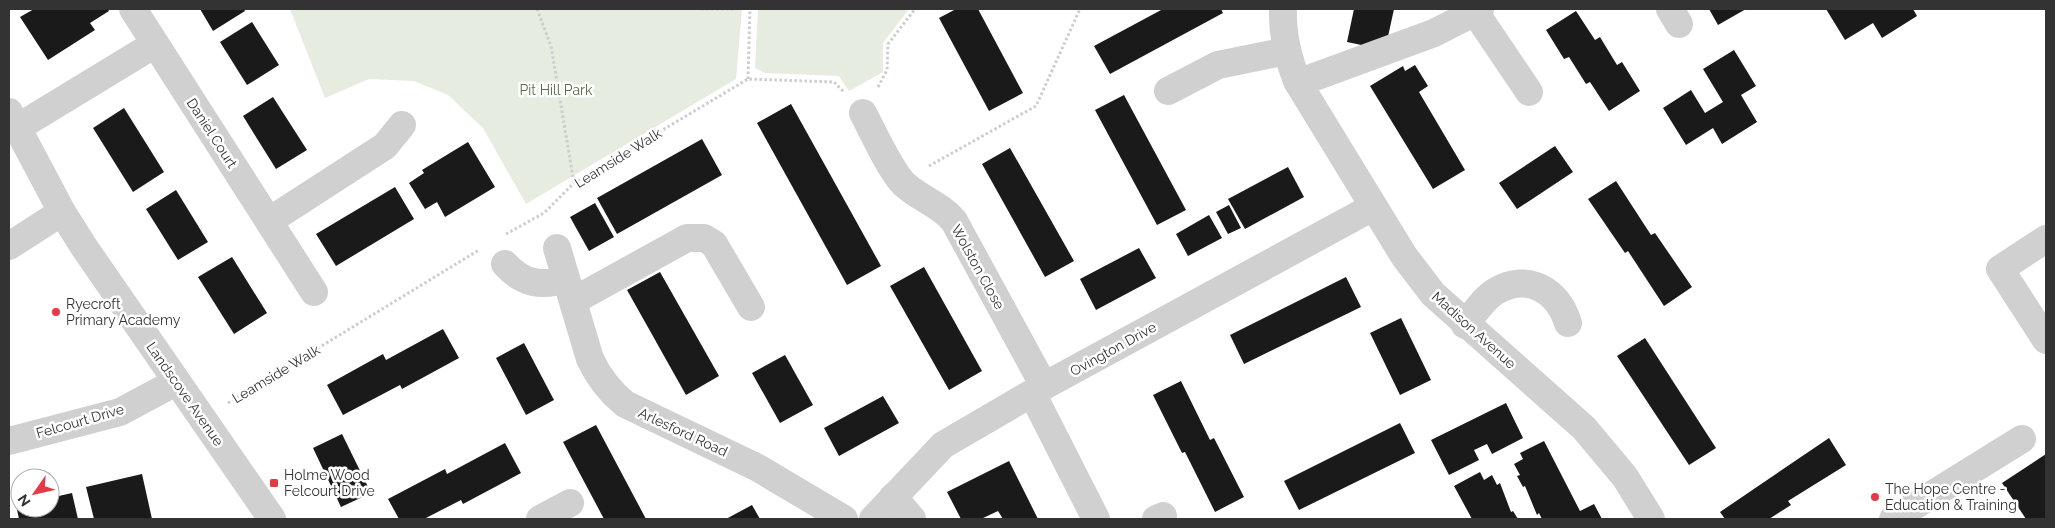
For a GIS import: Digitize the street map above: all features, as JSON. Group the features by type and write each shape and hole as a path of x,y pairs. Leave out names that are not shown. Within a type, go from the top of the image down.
{"street":[{"name":"Daniel Court","path":"133,9 314,292"},
{"name":"Madison Avenue","path":"1283,9 1287,51 1298,83 1418,275 1433,294 1465,325 1584,428 1625,477 1652,519"},
{"path":"1298,83 1426,36 1478,11 1529,92"},
{"path":"13,120 155,44"},
{"path":"1168,91 1218,65 1287,51"},
{"name":"Wolston Close","path":"863,114 901,181 915,193 935,203 954,221 1038,390 1096,519"},
{"name":"Landscove Avenue","path":"13,120 62,212 176,382 272,519"},
{"path":"269,221 385,146 402,125"},
{"name":"Ovington Drive","path":"873,519 943,445 1038,390 1374,207"},
{"path":"9,246 62,212"},
{"path":"506,264 521,278 531,282 552,284 570,290 687,238 698,236 714,244 751,307"},
{"path":"2046,239 2000,269 2046,340"},
{"name":"Arlesford Road","path":"557,248 590,359 598,377 610,392 625,404 758,468 844,519"},
{"path":"1465,325 1495,292 1517,284 1540,287 1550,293 1558,302 1568,323"},
{"name":"Felcourt Drive","path":"9,441 120,412 176,382"},
{"path":"1893,519 2022,438"},
{"path":"893,497 912,519"},
{"path":"540,519 570,504"}],"path":[{"path":"537,9 551,46 574,183"},
{"path":"702,9 736,9"},
{"path":"750,9 748,80 834,82 863,114 887,70 888,44 916,9"},
{"path":"901,181 1036,106 1080,9"},
{"name":"Leamside Walk","path":"501,236 544,213 574,183 748,80"},
{"name":"Leamside Walk","path":"202,419 484,246"}],"green space":[{"name":"Pit Hill Park","path":"290,9 742,9 736,79 526,204 483,128 448,95 414,81 369,79 325,98"},
{"path":"758,9 909,9 883,43 883,72 849,91 839,76 765,73 755,68"}],"building":[{"path":"34,9 108,9 109,11 90,23 95,30 48,60 20,17"},
{"path":"200,9 244,9 245,11 213,31"},
{"path":"956,9 978,9 1023,93 989,111 939,18"},
{"path":"1163,9 1221,9 1223,13 1110,74 1094,46"},
{"path":"1354,9 1394,9 1387,41 1371,47 1347,42"},
{"path":"1709,9 1746,9 1718,25"},
{"path":"1826,9 1913,9 1917,16 1882,38 1873,23 1845,40"},
{"path":"1576,11 1595,40 1600,37 1617,65 1622,62 1640,91 1609,111 1590,82 1586,84 1569,57 1564,59 1546,30"},
{"path":"252,22 279,65 247,85 220,42"},
{"path":"1734,50 1756,86 1741,95 1757,122 1722,144 1713,128 1686,145 1663,108 1691,90 1705,113 1723,102 1703,69"},
{"path":"1415,65 1428,86 1419,92 1465,170 1433,189 1370,86 1403,66 1405,71"},
{"path":"1124,95 1186,210 1157,225 1095,110"},
{"path":"273,97 307,150 276,169 243,116"},
{"path":"791,104 881,266 847,285 757,123"},
{"path":"124,108 164,172 133,192 93,128"},
{"path":"702,139 722,175 617,234 597,198"},
{"path":"468,142 495,187 445,217 437,202 425,209 409,183 424,173 422,170"},
{"path":"1555,146 1573,172 1517,209 1499,183"},
{"path":"1010,148 1074,261 1045,277 982,164"},
{"path":"1288,167 1304,197 1245,229 1228,199"},
{"path":"1616,181 1651,235 1655,233 1692,287 1664,306 1628,251 1625,253 1588,199"},
{"path":"395,187 414,219 336,266 316,234"},
{"path":"176,190 208,242 178,260 146,209"},
{"path":"595,203 614,237 589,251 570,217"},
{"path":"1229,205 1241,228 1228,234 1216,212"},
{"path":"1209,215 1222,238 1188,256 1176,234"},
{"path":"1139,248 1156,278 1096,310 1080,279"},
{"path":"232,257 267,313 234,334 198,277"},
{"path":"924,267 982,371 949,390 890,286"},
{"path":"660,272 719,376 686,395 627,290"},
{"path":"1346,277 1361,307 1244,364 1230,335"},
{"path":"1401,318 1431,380 1400,395 1370,333"},
{"path":"443,329 459,358 402,389 400,385 343,415 327,385 383,354 386,360"},
{"path":"1645,338 1716,448 1689,465 1617,356"},
{"path":"524,343 554,400 526,415 496,358"},
{"path":"785,355 813,405 780,423 752,373"},
{"path":"1181,381 1210,440 1214,438 1244,497 1215,512 1185,452 1182,453 1153,395"},
{"path":"883,396 899,423 839,456 824,428"},
{"path":"1506,403 1523,438 1492,454 1487,444 1474,450 1479,460 1449,475 1431,440"},
{"path":"1400,423 1415,453 1299,510 1284,481"},
{"path":"596,425 646,519 604,519 563,442"},
{"path":"342,434 371,493 341,507 313,448"},
{"path":"1829,438 1846,465 1788,501 1791,505 1769,519 1725,519 1720,512"},
{"path":"1544,441 1580,511 1594,504 1602,519 1542,519 1539,513 1537,515 1525,486 1523,487 1517,476 1520,475 1514,464 1523,459 1520,453"},
{"path":"505,443 521,473 463,504 461,500 424,519 399,519 388,499 445,469 447,474"},
{"path":"2046,454 2046,519 2026,519 2002,483"},
{"path":"1009,461 1038,519 1003,519 998,511 981,519 961,519 947,492"},
{"path":"1480,472 1484,480 1492,475 1497,485 1500,483 1511,512 1513,511 1518,519 1472,519 1454,486"},
{"path":"142,474 152,519 94,519 86,487"},
{"path":"72,493 78,519 19,519 60,518 60,496"},
{"path":"752,505 760,519 726,519"}],"place":[{"name":"Ryecroft Primary Academy","path":"56,312"},
{"name":"Holme Wood Felcourt Drive","path":"274,483"},
{"name":"The Hope Centre - Education & Training","path":"1875,497"}]}
